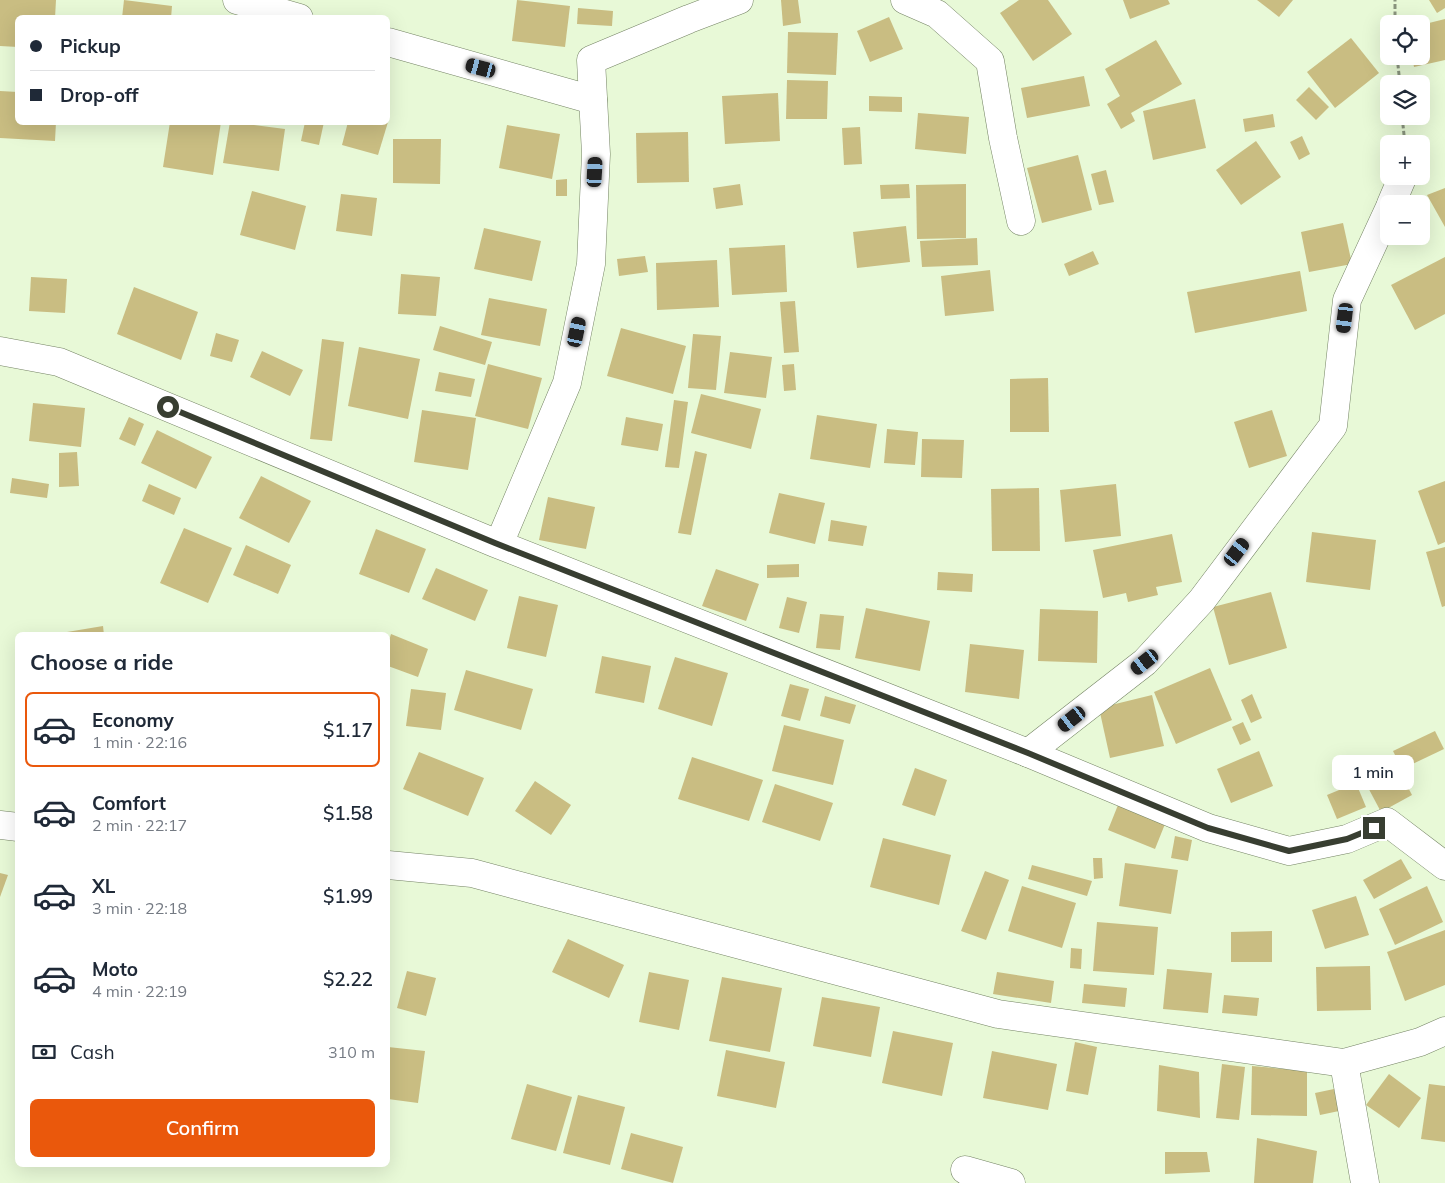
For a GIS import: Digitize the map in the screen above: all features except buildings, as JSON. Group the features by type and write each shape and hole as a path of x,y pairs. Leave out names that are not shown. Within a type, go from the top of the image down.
{"street":[{"path":"237,0 289,15"},
{"path":"498,544 567,383 591,264 596,154 590,60 739,0"},
{"path":"905,0 937,14 990,61 1003,138 1021,221"},
{"path":"390,43 593,100"},
{"path":"1028,753 1145,662 1202,600 1333,426 1347,300 1380,228"},
{"path":"0,351 59,362 498,544 1028,753 1208,828 1289,851 1347,839 1387,822 1445,866"},
{"path":"0,825 15,827"},
{"path":"390,865 472,873 998,1014 1344,1063 1420,1042 1445,1032"},
{"path":"1344,1063 1365,1183"},
{"path":"965,1170 1012,1183"}],"path":[{"path":"1395,15 1396,0"}],"route":[{"path":"168,407 495,543 1028,753 1208,828 1289,851 1347,839 1374,828"}]}
